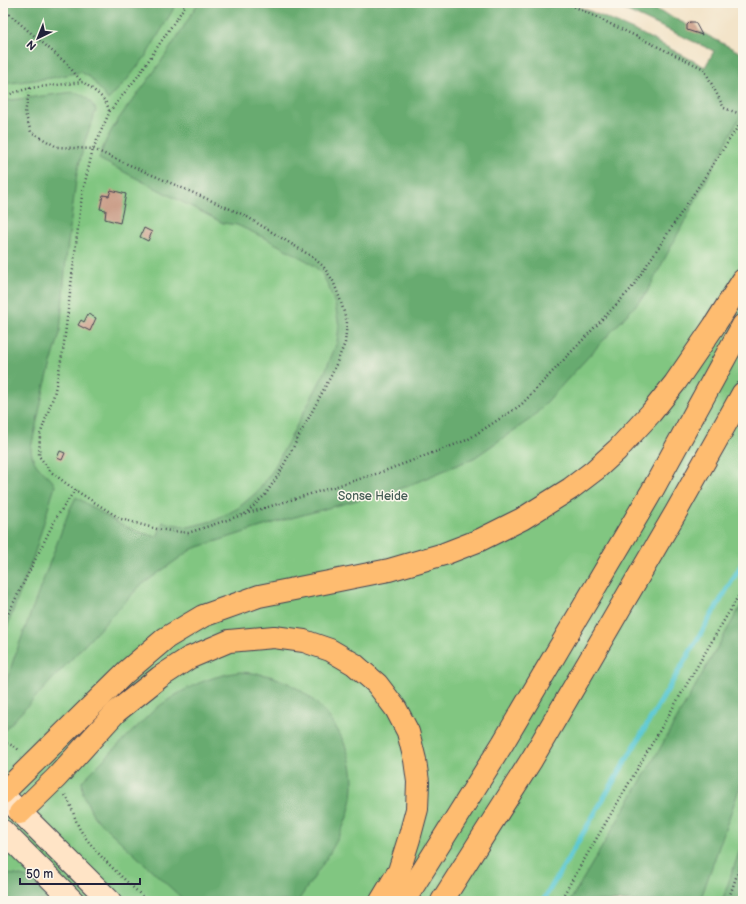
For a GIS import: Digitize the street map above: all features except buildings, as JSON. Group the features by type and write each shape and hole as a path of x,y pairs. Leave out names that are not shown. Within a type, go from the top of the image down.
{"highway":[{"path":"3,794 32,763 126,672 166,638 203,616 259,596 389,570 444,554 480,540 522,519 570,489 595,470 611,455 651,413 710,332 743,280"},
{"path":"404,901 503,742 628,532 743,324"},
{"path":"442,901 532,758 676,512 743,393"},
{"path":"20,813 52,782 116,712 160,677 189,658 229,641 274,637 304,641 330,650 354,664 378,684 396,709 408,732 415,760 418,782 417,809 410,839 399,871 381,901"}],"main road":[{"path":"3,794 20,813 110,901"},
{"path":"20,813 3,831 72,901"}],"path":[{"path":"187,3 138,76 110,112 93,149 82,195 63,351 54,395 40,435 39,456 51,472 75,490 121,519 157,530 188,533 379,473 467,440 521,405 631,289 743,120"},
{"path":"567,3 704,69 724,108 743,115"},
{"path":"3,9 66,63 83,82 97,92 108,104 110,112"},
{"path":"3,96 30,88 83,82"},
{"path":"30,88 25,112 31,132 57,147 93,149 244,215 311,256 323,266 333,281 347,322 345,343 332,374 279,474 265,495 245,514"},
{"path":"3,624 56,518 75,490"},
{"path":"560,901 743,588"},
{"path":"3,742 14,746 32,763"},
{"path":"52,782 66,797 80,830 92,845 147,901"},
{"path":"728,901 743,857"}],"green space":[{"name":"Sonse Heide","path":"3,3 562,3 743,90 743,901 3,901"},
{"path":"3,3 177,3 146,56 126,81 108,100 91,78 81,72 51,78 3,84"},
{"path":"198,3 571,3 640,33 705,67 714,51 610,3 643,3 743,54 743,111 646,294 532,418 474,458 405,487 277,522 192,549 140,586 3,732 3,693 14,658 69,511 76,497 118,523 136,531 157,537 163,522 188,527 216,520 238,508 258,491 273,470 325,372 337,342 339,326 335,304 328,285 321,272 309,262 265,238 237,225 223,223 99,159 107,138 113,128 160,63"},
{"path":"74,92 87,98 96,110 85,141 77,173 66,259 60,333 45,385 31,448 34,462 53,481 55,486 34,555 3,638 3,101"},
{"path":"743,602 743,778 700,901 570,901 658,752"},
{"path":"240,672 254,673 276,678 311,698 326,713 337,730 346,748 352,767 353,787 350,807 346,820 328,856 298,901 185,901 94,817 83,794 82,781 154,710 174,696 195,685 217,677"},
{"path":"743,841 743,901 722,901"},
{"path":"3,874 12,874 33,881 57,901 3,901"}],"waterway":[{"path":"543,901 743,562"}]}
